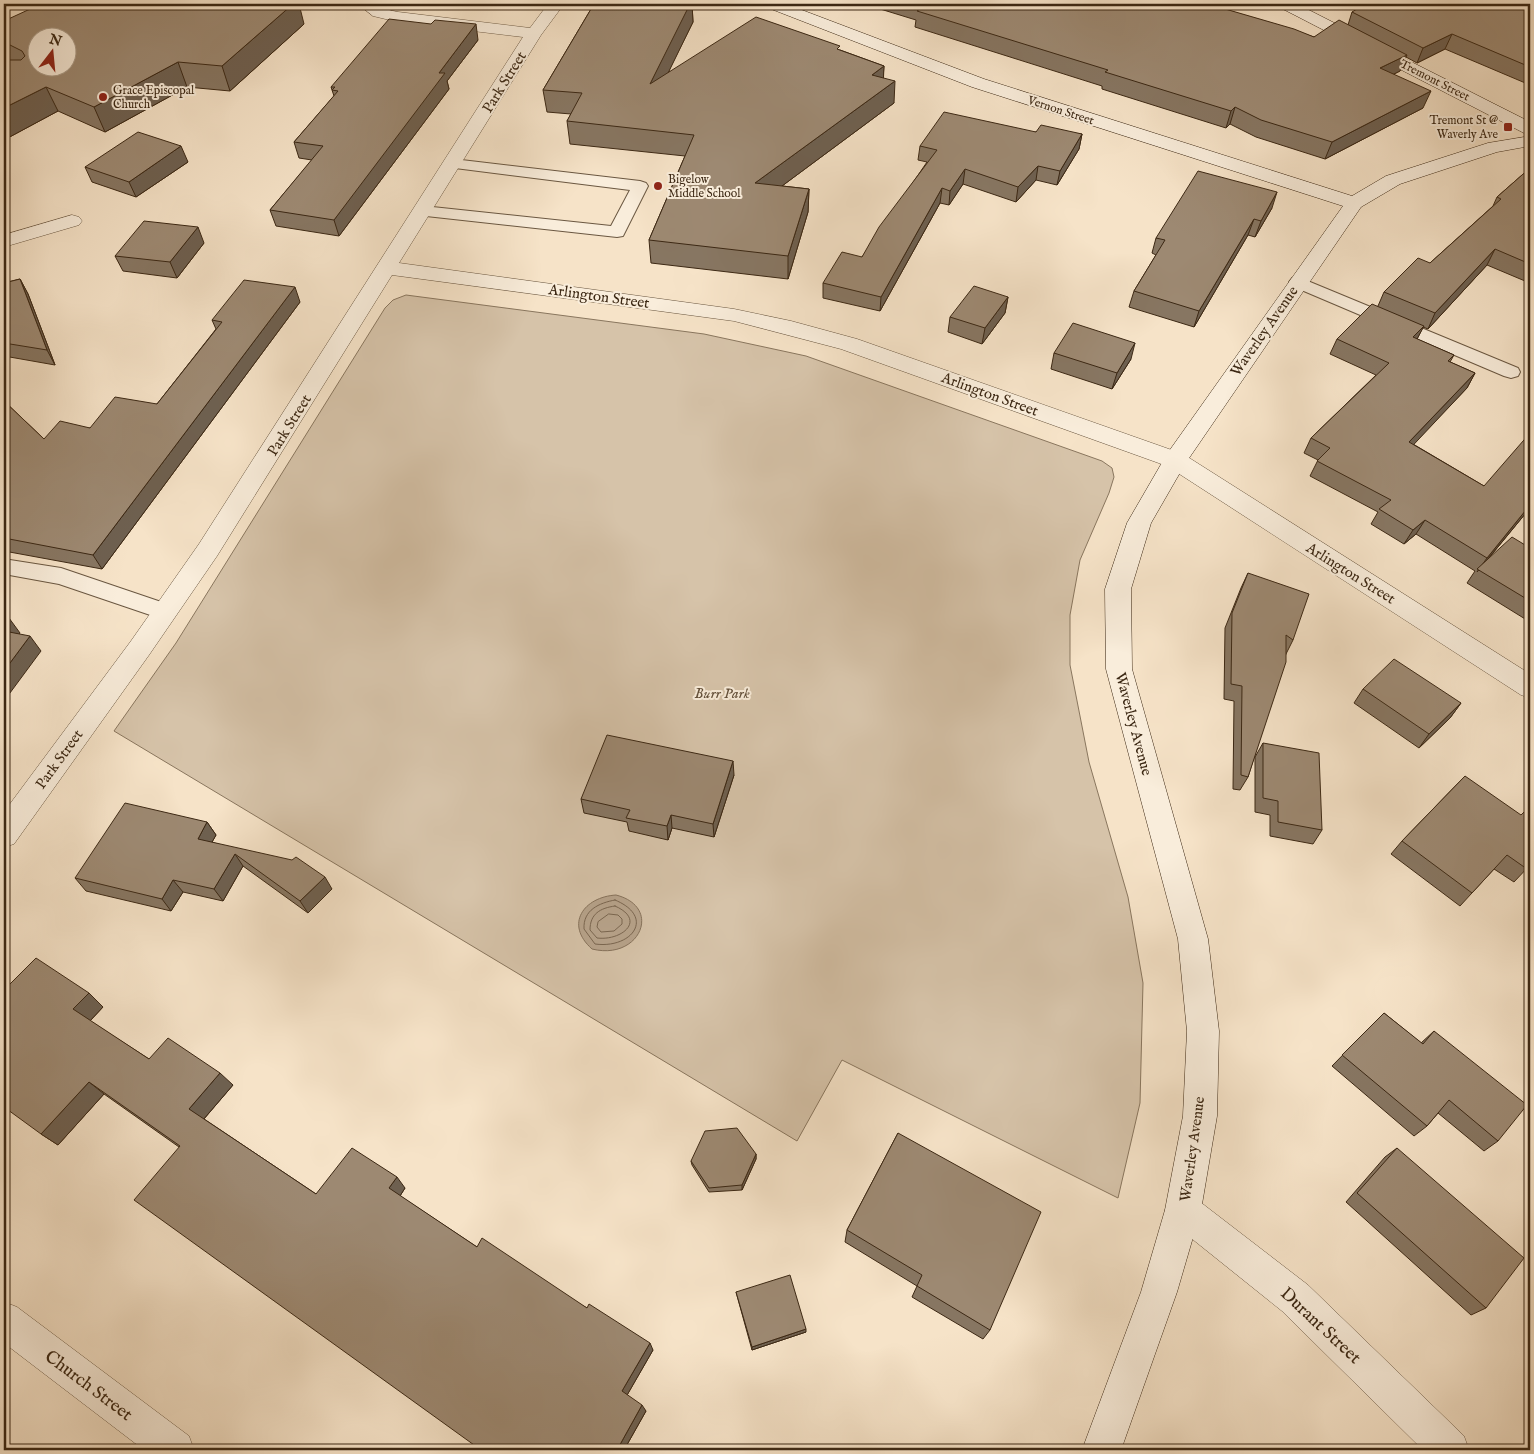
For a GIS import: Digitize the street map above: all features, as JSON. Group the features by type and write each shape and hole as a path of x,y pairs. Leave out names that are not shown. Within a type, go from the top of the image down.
{"street":[{"path":"366,4 379,13 398,17 534,33"},
{"name":"Park Street","path":"4,835 165,612 251,485 534,33 556,4"},
{"name":"Vernon Street","path":"772,4 978,83 1354,203"},
{"name":"Tremont Street","path":"1285,4 1530,129"},
{"name":"Waverley Avenue","path":"1102,1450 1159,1292 1183,1210 1200,1116 1202,1031 1193,940 1119,668 1118,589 1139,523 1175,460 1354,203 1393,180 1494,147 1530,141"},
{"path":"4,241 72,221"},
{"name":"Arlington Street","path":"388,268 734,315 791,328 849,344 1175,460 1530,687"},
{"name":"Durant Street","path":"1183,1210 1295,1298 1450,1450"},
{"name":"Church Street","path":"4,1320 175,1450"}],"lane":[{"path":"423,211 617,232 640,186 453,164"},
{"path":"1298,282 1511,372"},
{"path":"10,568 62,576 165,612"}],"green space":[{"name":"Burr Park","path":"406,295 704,334 806,356 1102,461 1112,468 1114,477 1109,493 1080,560 1070,615 1070,665 1089,762 1128,897 1143,983 1140,1103 1118,1198 842,1060 797,1141 114,731 176,643 385,308 393,300"}],"water":[{"path":"616,895 630,901 639,910 642,921 640,931 633,940 623,947 609,951 592,949 584,940 579,930 579,921 582,913 587,906 595,901"}],"building":[{"path":"41,4 293,4 222,66 178,62 94,107 46,87 4,108 4,56 10,60 21,60 25,56 22,51 4,42 4,21"},
{"path":"594,4 690,4 650,84 756,17 840,46 837,49 884,66 872,75 895,81 755,183 809,189 788,256 649,240 694,135 567,121 582,93 543,90"},
{"path":"917,4 1208,4 1294,29 1314,37 1339,20 1407,55 1380,68 1431,91 1332,142 1261,120 1235,107 1231,111 1105,72 1108,70 917,11 924,6"},
{"path":"1365,4 1487,4 1494,6 1497,4 1530,4 1530,67 1452,34 1423,48 1352,12"},
{"path":"389,19 431,24 435,20 476,24 439,73 445,73 334,220 270,210 323,146 294,142 338,91 332,90 335,87 331,87"},
{"path":"944,112 1036,132 1041,125 1082,134 1060,171 1038,166 1018,187 965,169 950,191 942,188 881,297 823,283 842,252 862,257 879,227 937,150 920,146"},
{"path":"138,132 181,146 129,182 85,167"},
{"path":"1530,168 1530,264 1495,249 1435,313 1384,292 1418,258 1430,263 1501,199 1497,197"},
{"path":"1198,171 1277,192 1261,221 1254,219 1199,311 1134,291 1165,240 1156,238"},
{"path":"144,221 198,227 170,262 115,256"},
{"path":"20,279 47,350 4,343 4,283"},
{"path":"244,280 295,287 93,555 4,538 4,401 44,439 60,421 90,428 115,397 157,404 222,322 212,320"},
{"path":"974,286 1008,297 985,328 950,317"},
{"path":"1372,304 1424,326 1413,337 1454,355 1448,361 1475,373 1409,442 1484,486 1530,433 1530,505 1487,558 1425,520 1413,530 1379,509 1391,500 1317,461 1330,448 1311,438 1389,363 1337,339"},
{"path":"1073,323 1135,343 1117,373 1054,353"},
{"path":"1512,537 1530,548 1530,601 1477,569"},
{"path":"1248,573 1309,594 1293,640 1286,635 1286,662 1248,777 1241,775 1242,686 1231,684 1232,613"},
{"path":"4,617 9,618 4,625"},
{"path":"4,631 30,636 4,671"},
{"path":"1394,659 1461,703 1429,734 1363,689"},
{"path":"607,735 733,761 713,824 671,815 667,826 626,818 630,810 581,799"},
{"path":"1263,743 1319,753 1322,830 1278,822 1278,801 1263,798"},
{"path":"1465,776 1521,815 1527,809 1530,811 1530,865 1527,869 1507,855 1472,893 1402,841"},
{"path":"125,803 207,822 198,839 292,860 296,857 325,877 300,901 235,854 214,889 173,880 162,899 75,878"},
{"path":"36,958 89,993 73,1009 149,1059 168,1038 220,1073 189,1109 316,1194 352,1148 397,1177 389,1188 477,1247 482,1238 587,1308 589,1304 650,1343 622,1391 642,1405 617,1450 596,1450 591,1446 589,1450 481,1450 134,1200 180,1146 89,1082 41,1134 4,1107 4,990"},
{"path":"1384,1013 1423,1044 1434,1031 1527,1105 1498,1141 1449,1100 1427,1126 1342,1055"},
{"path":"737,1128 756,1154 742,1185 709,1188 691,1161 705,1131"},
{"path":"898,1133 1041,1212 990,1330 917,1286 922,1275 847,1230"},
{"path":"1397,1148 1524,1258 1486,1308 1357,1193"},
{"path":"790,1275 806,1329 752,1347 736,1292"}],"place":[{"name":"Grace Episcopal Church","path":"103,97"},
{"name":"Tremont St @ Waverly Ave","path":"1508,127"},
{"name":"Bigelow Middle School","path":"658,186"}]}
